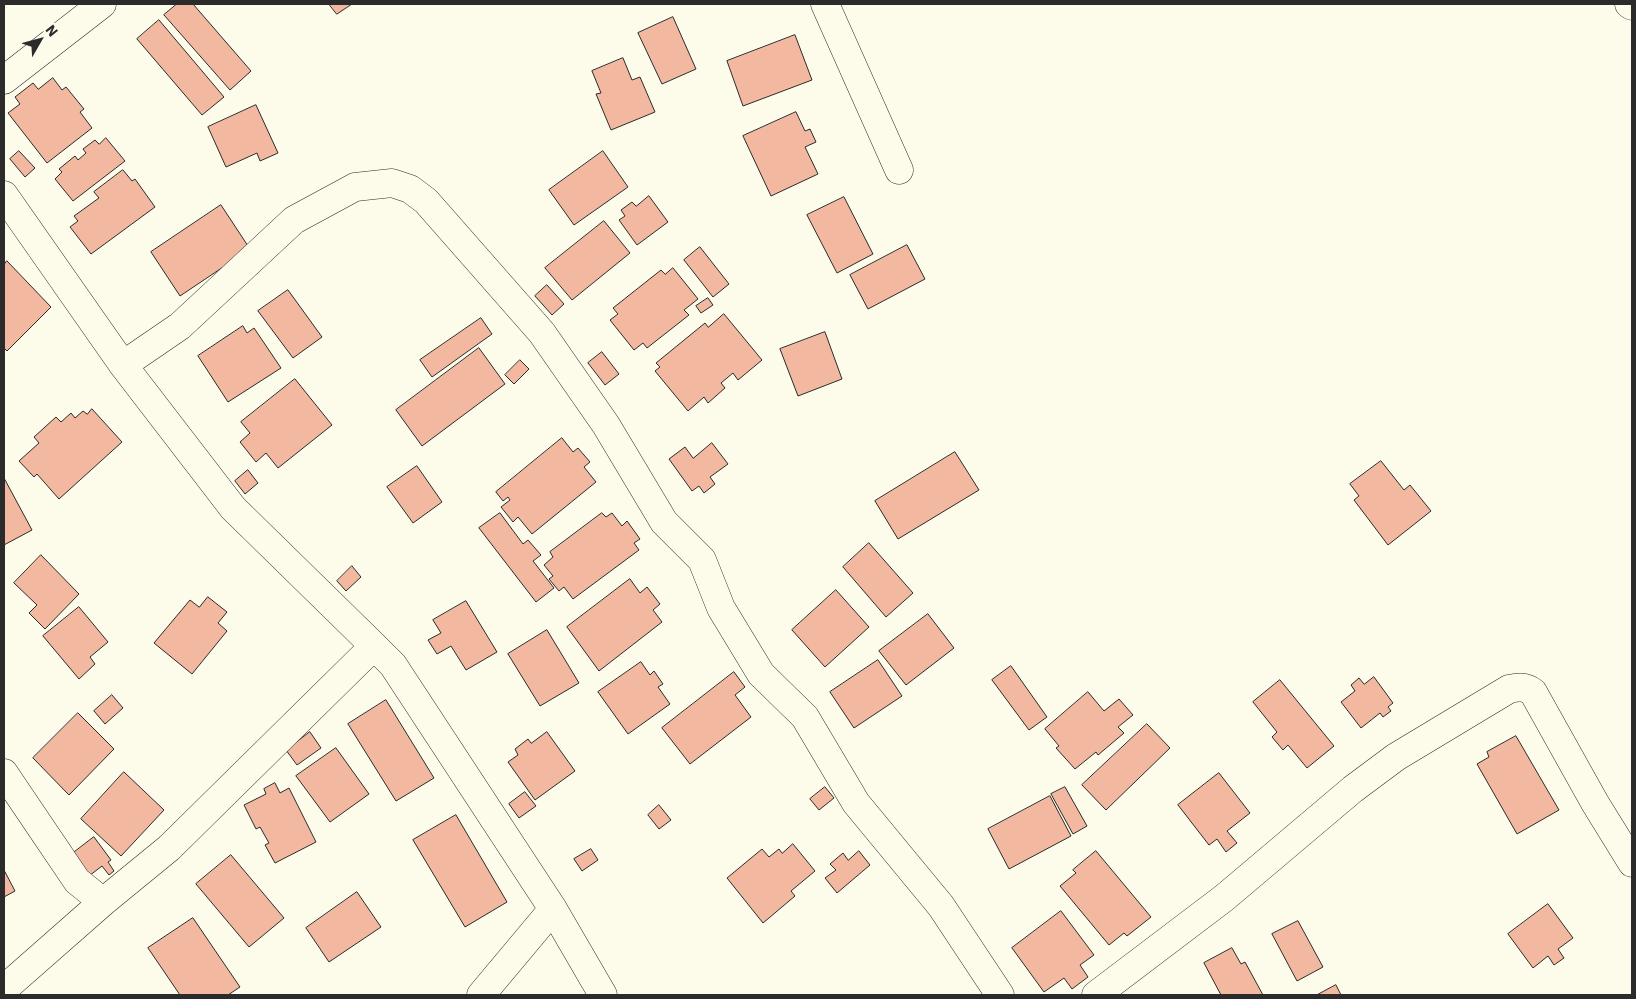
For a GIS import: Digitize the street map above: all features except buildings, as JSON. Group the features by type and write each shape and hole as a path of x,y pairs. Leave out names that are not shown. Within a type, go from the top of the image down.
{"street":[{"path":"4,80 102,4"},
{"path":"825,4 899,170"},
{"path":"123,365 180,326 294,220 355,187 392,183 410,189 426,201 542,333 606,425 664,522 702,560 721,608 761,674 806,717 856,803 941,906 1000,995"},
{"path":"4,195 123,365 233,508 393,665 552,909 603,995"},
{"path":"4,989 103,902 169,848 374,646"},
{"path":"1096,995 1224,898 1353,789 1396,757 1509,689 1528,688 1533,692 1595,803 1632,863"},
{"path":"4,773 77,881 103,902"},
{"path":"481,995 552,909"}]}
